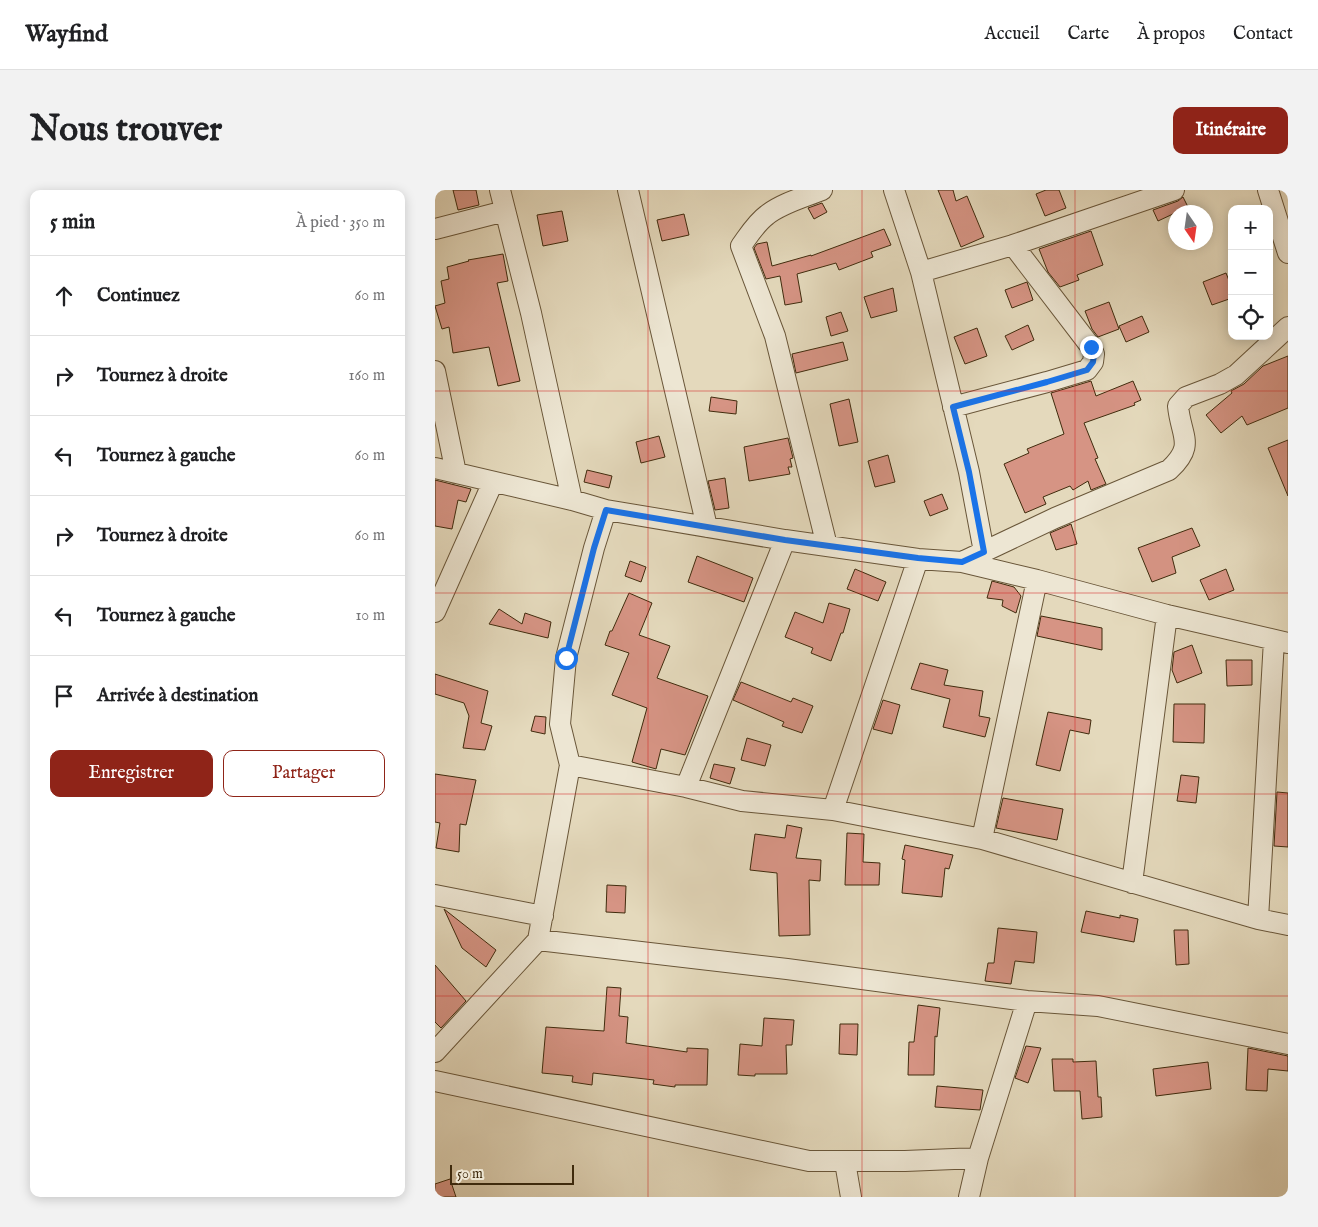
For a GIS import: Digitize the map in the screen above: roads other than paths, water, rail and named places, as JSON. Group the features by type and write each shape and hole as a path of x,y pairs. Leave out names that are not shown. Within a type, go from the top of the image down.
{"street":[{"path":"500,190 531,313 572,500"},
{"path":"628,190 707,527"},
{"path":"822,190 792,195 754,227 741,246 775,336 827,546"},
{"path":"894,190 921,272 969,472 984,552"},
{"path":"921,272 1013,245 1174,190"},
{"path":"1268,190 1288,253"},
{"path":"435,228 505,211"},
{"path":"953,407 1087,370 1093,362 1094,354 1091,347 1013,245"},
{"path":"962,562 1055,518 1169,470 1180,460 1185,449 1185,438 1177,406 1186,397 1221,384 1236,375 1288,327"},
{"path":"435,371 456,473"},
{"path":"435,468 572,500 606,510 785,540 962,562 1167,615 1281,642 1258,919"},
{"path":"435,612 493,482"},
{"path":"435,1052 538,940 570,765 560,724 566,658 594,548 606,510"},
{"path":"686,787 785,540"},
{"path":"833,810 918,558"},
{"path":"982,839 1037,580"},
{"path":"1132,883 1167,615"},
{"path":"570,765 686,787 742,801 833,810 982,839 1258,919 1288,925"},
{"path":"435,895 543,916"},
{"path":"538,940 787,969 1027,1001 1098,1006 1288,1044"},
{"path":"969,1197 1027,1001"},
{"path":"435,1081 809,1161 845,1162 979,1158"},
{"path":"845,1162 851,1197"}]}
